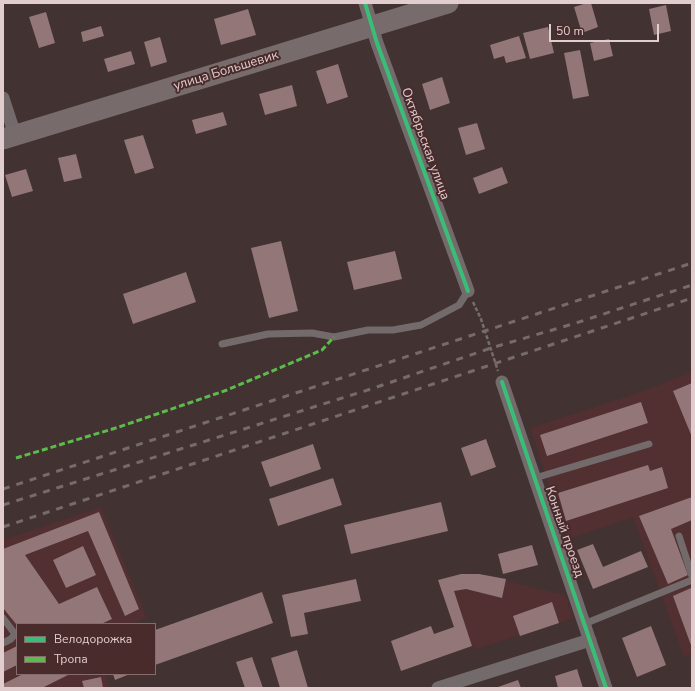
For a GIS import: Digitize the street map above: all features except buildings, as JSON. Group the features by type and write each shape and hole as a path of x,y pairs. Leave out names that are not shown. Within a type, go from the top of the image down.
{"main road":[{"name":"улица Большевик","path":"9,137 448,3"}],"street":[{"name":"Октябрьская улица","path":"365,3 372,27 468,291"},
{"path":"3,98 9,137"},
{"name":"Конный проезд","path":"502,382 606,688"},
{"path":"438,688 590,640"}],"lane":[{"path":"222,344 268,334 312,333 334,337 368,330 393,330 421,326 459,305 468,291"},
{"path":"535,478 649,444"},
{"path":"679,536 692,576"},
{"path":"684,553 692,550"},
{"path":"584,624 692,580"},
{"path":"3,618 15,634 11,639 3,643"}],"path":[{"path":"468,291 481,319 502,382"}],"shaded area":[{"path":"692,372 692,654 684,657 633,517 567,539 530,428 641,392"},
{"path":"101,507 147,618 134,623 16,623 16,675 106,675 109,688 3,688 3,540"},
{"path":"461,574 479,574 565,595 574,618 476,649 454,627 438,580"}],"railway":[{"path":"3,489 692,263"},
{"path":"3,505 374,388 491,348 576,323 692,285"},
{"path":"3,527 692,298"}],"marked path":[{"path":"16,458 119,427 227,390 322,350 334,337"}],"cycle path":[{"path":"365,3 377,43 468,291"},
{"path":"502,382 606,688"}]}
